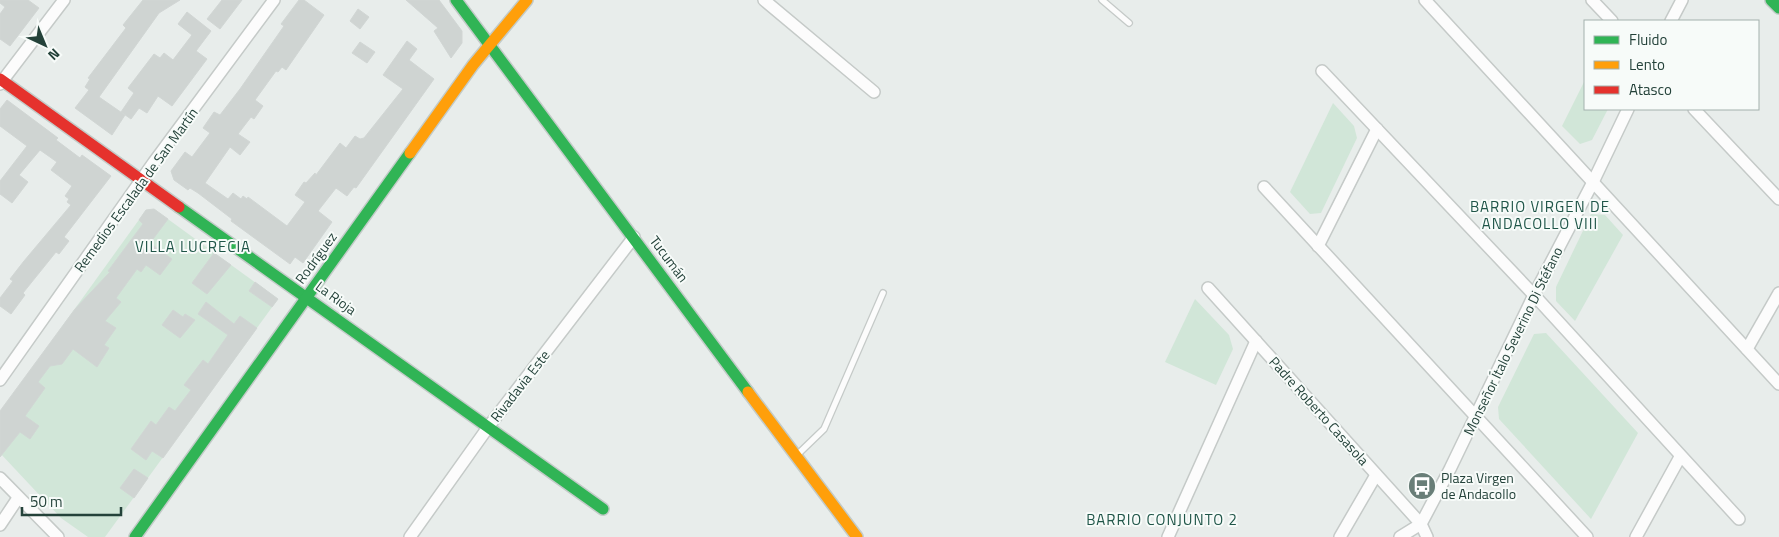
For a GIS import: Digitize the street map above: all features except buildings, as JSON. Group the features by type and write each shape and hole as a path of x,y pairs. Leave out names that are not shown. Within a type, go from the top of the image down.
{"main road":[{"name":"Tucumán","path":"456,0 858,537"},
{"name":"Rodríguez","path":"135,537 489,45 526,0"},
{"path":"1771,0 1779,8"},
{"name":"La Rioja","path":"1,81 307,296 603,509"}],"street":[{"path":"1,81 64,0"},
{"name":"Remedios Escalada de San Martín","path":"0,380 142,180 274,0"},
{"path":"764,0 874,92"},
{"path":"1592,0 1611,20"},
{"path":"1672,20 1682,0"},
{"path":"1432,3 1779,384"},
{"path":"1322,70 1534,295 1680,457 1739,519"},
{"name":"Monseñor Ítalo Severino Di Stéfano","path":"1421,524 1477,418 1534,295 1593,182 1628,110"},
{"path":"1695,110 1779,199"},
{"path":"1318,246 1377,129"},
{"path":"1264,187 1587,537"},
{"name":"Rivadavia Este","path":"410,537 489,426 634,237"},
{"name":"Padre Roberto Casasola","path":"1208,288 1421,524 1426,537"},
{"path":"1747,349 1779,293"},
{"path":"1168,537 1256,341"},
{"path":"1636,537 1680,457"},
{"path":"1340,537 1376,475"},
{"path":"0,478 58,537"},
{"path":"0,524 18,498"},
{"path":"1400,537 1421,524"}],"lane":[{"path":"1102,0 1129,23"},
{"path":"796,455 824,429 883,293"}],"green space":[{"path":"1584,82 1584,110 1607,110 1592,140 1580,144 1562,126"},
{"path":"1333,103 1354,126 1357,138 1321,213 1310,214 1290,192"},
{"path":"154,209 278,299 105,537 88,537 61,518 0,453 61,328 146,210"},
{"path":"1591,214 1605,215 1623,235 1575,321 1556,301 1556,287"},
{"path":"1195,299 1229,335 1233,349 1216,385 1165,362"},
{"path":"1546,333 1638,433 1591,519 1499,419 1498,407 1534,334"}],"traffic: fast":[{"path":"456,0 748,392"},
{"path":"1771,0 1779,8"},
{"path":"135,537 410,153"},
{"path":"179,207 603,509"}],"traffic: slow":[{"path":"410,153 473,65 527,0"},
{"path":"748,392 857,537"}],"traffic: jam":[{"path":"0,79 179,207"}],"place":[{"name":"Plaza Virgen de Andacollo","path":"1422,486"}],"district":[{"name":"BARRIO VIRGEN DE ANDACOLLO VIII","path":"1540,216"},
{"name":"VILLA LUCRECIA","path":"193,247"},
{"name":"BARRIO CONJUNTO 2","path":"1162,520"}]}
